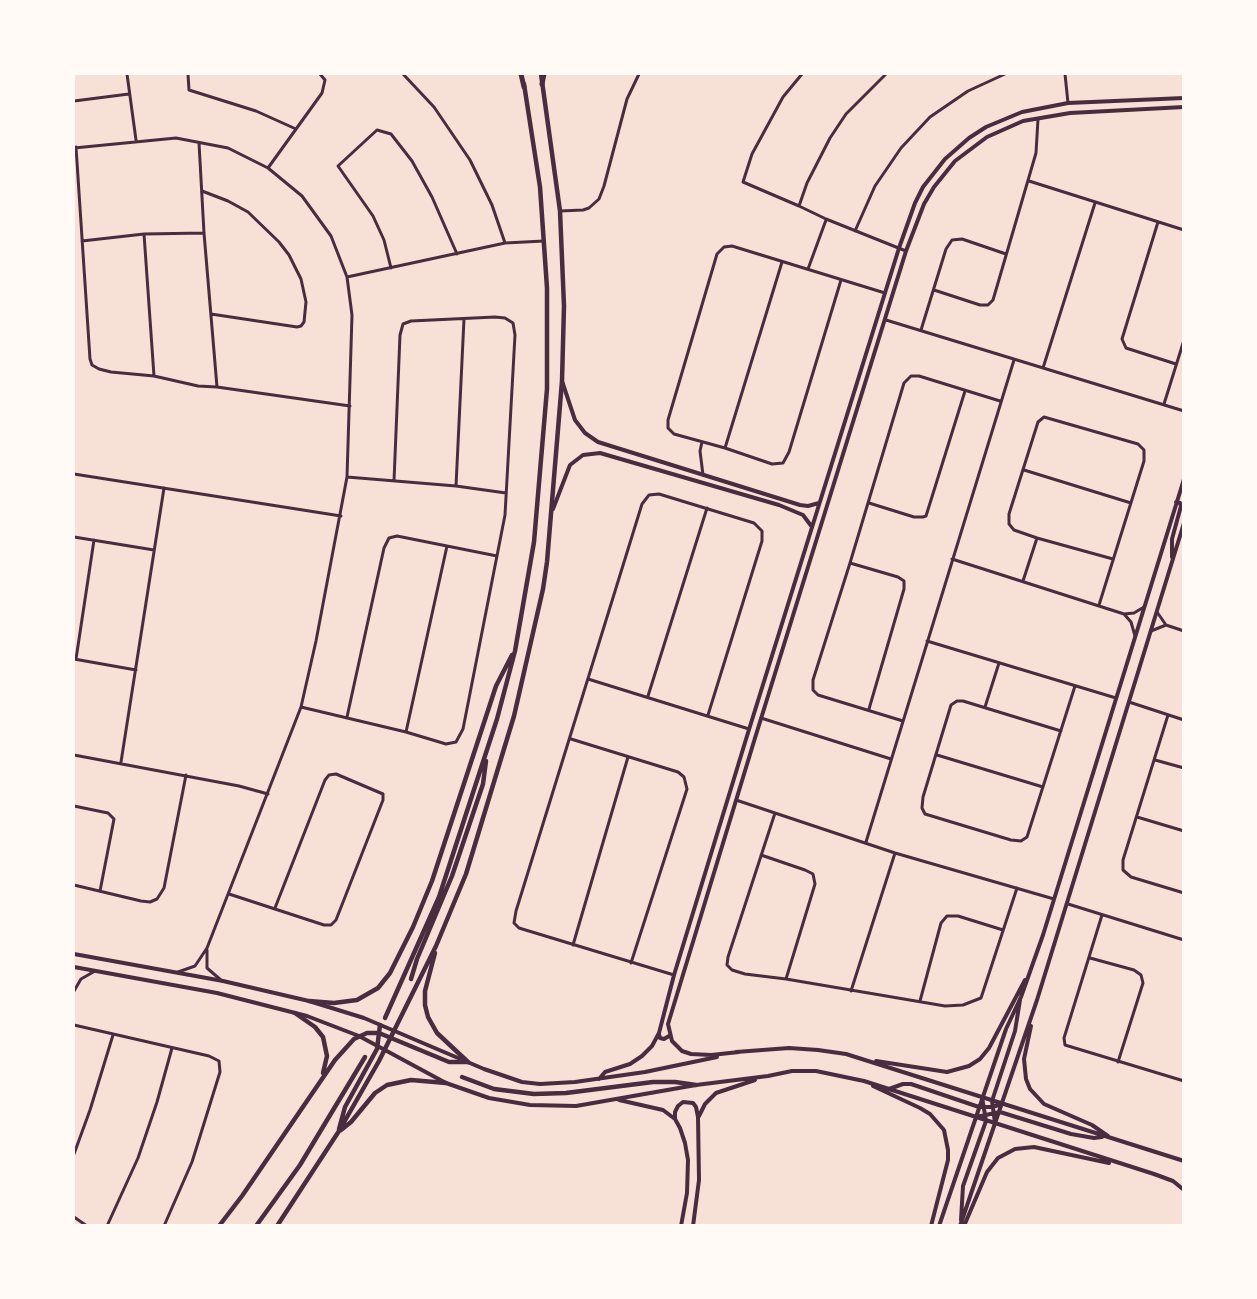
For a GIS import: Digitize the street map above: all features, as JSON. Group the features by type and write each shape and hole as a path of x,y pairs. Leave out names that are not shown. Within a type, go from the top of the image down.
{"highway":[{"path":"522,74 524,87"},
{"path":"542,84 543,74"}],"main road":[{"path":"277,1226 339,1131 386,1049 436,946 468,867 514,716 543,589 550,535 562,381 564,306 560,211 542,84"},
{"path":"385,1017 439,897 485,756 515,651 534,542 548,338 540,187 524,87"},
{"path":"309,1001 334,1003 357,1000 378,988 390,973 429,889 496,686 515,651"},
{"path":"411,979 417,959 452,876 483,784 485,756"},
{"path":"436,946 425,991 426,1011 437,1033 468,1062"},
{"path":"296,1012 318,1030 324,1041 327,1062 321,1078"},
{"path":"339,1131 345,1107 378,1045 380,1024"},
{"path":"219,1226 249,1187 321,1078 346,1046 359,1036 371,1032 380,1034 449,1062 468,1062"},
{"path":"257,1225 315,1140 365,1057"},
{"path":"462,1077 494,1089 534,1094 566,1093 653,1082 696,1085"},
{"path":"339,1131 351,1122 375,1093 387,1085 411,1080 446,1083"}],"street":[{"path":"127,74 136,141"},
{"path":"188,74 189,90 256,111 296,129"},
{"path":"268,168 322,93 325,80 320,74"},
{"path":"404,74 434,107 470,160 492,205 505,243"},
{"path":"560,211 583,210 599,199 627,99 639,74"},
{"path":"802,74 783,97 767,126 752,154 743,182 906,251"},
{"path":"799,206 807,183 830,138 846,114 886,74"},
{"path":"855,231 875,186 901,148 930,117 968,91 1005,74"},
{"path":"1065,74 1068,103"},
{"path":"74,101 129,94"},
{"path":"599,1079 604,1072 630,1064 642,1056 652,1046 659,1033 674,975 749,729 899,248 915,203 927,182 957,147 986,127 1022,112 1068,103 1184,98"},
{"path":"1030,972 989,1048 980,1059 969,1066 947,1072 818,1050 789,1048 711,1055 691,1054 682,1051 669,1036 668,1024 713,874 906,251 916,220 934,187 955,161 987,137 1007,127 1038,117 1106,110 1184,107"},
{"path":"934,290 980,305 988,305 993,300 1036,153 1038,117"},
{"path":"391,268 384,240 373,216 338,166 377,130 391,134 412,160 432,197 457,254"},
{"path":"176,972 195,966 207,948 230,894 301,707 347,477 350,406 353,323 347,277 331,236 302,196 268,168 228,148 176,138 75,147 92,365 111,372 154,376 198,386 350,406"},
{"path":"200,143 204,233 217,387"},
{"path":"1029,181 1184,230"},
{"path":"927,182 934,187"},
{"path":"202,191 248,212 279,242 289,255 301,279 306,302 304,322 297,327 211,314"},
{"path":"1043,368 1095,203"},
{"path":"808,269 826,219"},
{"path":"1158,222 1122,339 1126,348 1176,364"},
{"path":"82,241 144,234 204,233"},
{"path":"144,234 154,376"},
{"path":"921,330 946,249 952,240 962,239 1006,254"},
{"path":"347,277 505,243 544,241"},
{"path":"842,280 789,452 783,463 772,464 674,434 668,428 668,420 717,254 724,247 732,246 885,293"},
{"path":"725,448 782,262"},
{"path":"301,707 446,744 456,742 463,729 505,515 516,335 513,323 505,318 495,317 411,321 403,324 400,335 394,481"},
{"path":"456,486 465,319"},
{"path":"886,320 1184,411"},
{"path":"1164,405 1184,340"},
{"path":"866,842 1014,360"},
{"path":"903,721 818,695 813,690 813,680 869,503 904,382 911,376 920,376 1000,401"},
{"path":"562,381 575,420 591,438 603,444 800,505 808,506 819,503"},
{"path":"869,503 914,517 926,516 965,391"},
{"path":"1099,606 1144,460 1144,450 1138,444 1044,417 1038,422 1009,514 1009,524 1014,530 1036,538 1113,559"},
{"path":"702,442 700,451 703,475"},
{"path":"551,513 570,465 583,455 594,453 630,461 798,513 807,518 812,527"},
{"path":"1023,470 1131,503"},
{"path":"74,474 341,516"},
{"path":"347,477 456,486 506,493"},
{"path":"939,1226 982,1097 1006,1029 1021,997 1054,899 1184,479"},
{"path":"121,762 164,488"},
{"path":"674,975 519,928 514,923 642,504 649,495 659,494 706,508 754,524 761,529 762,541 708,716"},
{"path":"1173,558 1172,539 1181,506 1176,502"},
{"path":"798,513 800,505"},
{"path":"648,696 706,508"},
{"path":"962,1225 1068,904 1184,523"},
{"path":"347,717 384,548 389,538 397,536 497,556"},
{"path":"74,537 154,550"},
{"path":"1023,581 1036,538"},
{"path":"94,540 75,659 136,670"},
{"path":"406,732 447,546"},
{"path":"952,559 1124,615 1131,622 1135,636"},
{"path":"850,563 898,577 904,581 904,589 869,709"},
{"path":"790,599 798,602"},
{"path":"1124,615 1134,613 1144,607"},
{"path":"1157,611 1166,625 1184,631"},
{"path":"1151,632 1166,625"},
{"path":"927,641 1116,698"},
{"path":"774,648 782,650"},
{"path":"985,707 999,663"},
{"path":"588,679 749,729"},
{"path":"1061,731 985,707 957,701 951,705 923,797 922,808 925,813 1011,840 1021,841 1028,837 1076,686"},
{"path":"1129,702 1184,720"},
{"path":"1168,715 1124,860 1123,870 1131,877 1184,893"},
{"path":"761,718 891,759"},
{"path":"571,739 678,772 684,777 687,789 631,963"},
{"path":"74,754 186,775 268,794"},
{"path":"937,755 1043,787"},
{"path":"573,945 628,758"},
{"path":"1155,760 1184,768"},
{"path":"230,894 324,925 334,923 383,800 382,794 336,774 329,775 325,780 275,908"},
{"path":"74,885 141,901 150,902 158,899 164,888 186,775"},
{"path":"736,800 895,853 1054,899"},
{"path":"74,806 108,813 114,819 100,891"},
{"path":"775,813 728,957 727,965 732,970 744,974 945,1006 963,1005 981,999 1017,888"},
{"path":"1137,817 1184,831"},
{"path":"851,991 895,853"},
{"path":"761,855 813,874 815,884 786,979"},
{"path":"706,872 713,874"},
{"path":"1068,904 1184,940"},
{"path":"1102,915 1064,1038 1065,1045 1184,1081"},
{"path":"920,1001 941,923 947,916 958,916 1003,930"},
{"path":"207,948 207,968 223,981"},
{"path":"74,954 223,981 309,1001 380,1024 506,1078 522,1082 557,1083 599,1079 645,1072 739,1052"},
{"path":"1090,958 1134,970 1141,975 1143,984 1118,1062"},
{"path":"74,968 217,993 296,1012 359,1036 446,1083 489,1098 538,1106 576,1106 696,1085 792,1071 816,1071 864,1081 1130,1167 1173,1181 1184,1190"},
{"path":"74,991 81,979 95,971"},
{"path":"996,1124 992,1113 992,1101 1015,1031 1021,997"},
{"path":"1037,1000 1024,1059 1026,1079 1030,1089 1044,1104 1092,1125 1109,1137"},
{"path":"74,1024 210,1056 219,1061 220,1072 192,1162 164,1226"},
{"path":"659,1033 662,1039 669,1036"},
{"path":"74,1154 113,1035"},
{"path":"107,1226 138,1158 172,1048"},
{"path":"870,1060 1184,1161"},
{"path":"698,1117 705,1104 716,1093 768,1076"},
{"path":"864,1081 930,1114 944,1130 948,1160 931,1226"},
{"path":"888,1089 911,1084 979,1107 1002,1104"},
{"path":"962,1225 963,1186 986,1121 982,1097"},
{"path":"615,1099 663,1110 675,1119 685,1143 688,1160 687,1193 681,1226"},
{"path":"675,1119 678,1106 683,1102 688,1101 696,1107 699,1180 693,1226"},
{"path":"975,1118 1000,1112 1071,1134 1094,1138 1109,1137"},
{"path":"962,1225 987,1172 999,1158 1015,1149 1034,1147 1130,1167"},
{"path":"74,1218 87,1226"}]}
